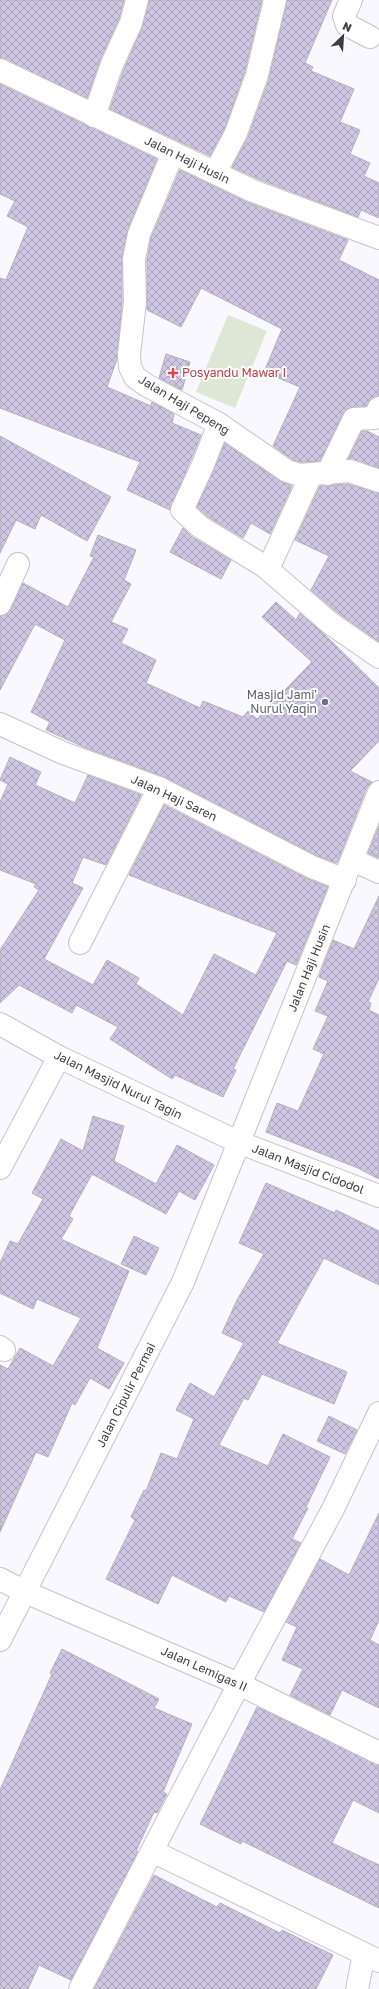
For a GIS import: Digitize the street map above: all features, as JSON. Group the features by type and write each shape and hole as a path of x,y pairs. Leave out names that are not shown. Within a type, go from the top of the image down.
{"street":[{"path":"94,116 112,64 131,23 137,0"},
{"path":"215,173 236,133 257,75 275,0"},
{"path":"351,0 344,16 347,25 370,37"},
{"name":"Jalan Haji Husin","path":"0,70 253,191 379,238"},
{"name":"Jalan Haji Pepeng","path":"174,153 139,234 134,258 135,302 130,333 130,367 135,377 146,385 219,424 270,462 287,471 300,475 350,471 379,481"},
{"path":"268,569 319,474 354,419 374,418 379,408"},
{"path":"219,424 202,467 182,510 199,526 268,569 330,623 379,657"},
{"path":"0,604 18,564"},
{"name":"Jalan Haji Saren","path":"0,724 63,753 159,788 312,867 345,880"},
{"path":"80,943 159,788"},
{"name":"Jalan Haji Husin","path":"238,1142 345,880 379,792"},
{"path":"353,860 379,872"},
{"name":"Jalan Masjid Nurul Tagin","path":"0,1024 59,1057 238,1142"},
{"path":"0,1168 59,1057"},
{"name":"Jalan Masjid Cidodol","path":"238,1142 379,1196"},
{"name":"Jalan Cipulir Permai","path":"0,1640 181,1287 238,1142"},
{"path":"80,1989 239,1684 334,1509 379,1413"},
{"name":"Jalan Lemigas II","path":"0,1579 25,1592 239,1684 379,1753"},
{"path":"152,1851 371,1957 357,1989"}],"green space":[{"path":"228,315 267,331 235,408 196,392"}],"building":[{"path":"0,0 124,0 119,19 100,60 87,98 0,58"},
{"path":"149,0 262,0 245,71 225,128 210,156 110,109 124,69 142,28"},
{"path":"287,0 332,0 305,63 313,67 311,71 354,89 340,122 360,130 350,154 370,163 364,176 379,183 379,218 361,210 358,217 258,179 232,167 248,137 269,79"},
{"path":"0,84 157,159 127,232 122,259 122,301 117,359 107,387 151,406 152,402 174,414 172,423 201,435 170,510 127,490 140,462 0,408 0,278 6,280 28,227 7,216 15,201 0,194"},
{"path":"180,170 249,203 348,240 339,260 379,280 379,396 372,398 366,406 347,409 343,413 320,461 301,462 293,460 273,446 300,387 264,372 282,329 201,288 181,327 147,310 147,260 151,238"},
{"name":"Posyandu Mawar I","path":"166,354 190,362 182,390 159,378"},
{"path":"362,431 367,431 379,437 379,468 348,459"},
{"path":"0,436 111,497 87,541 41,515 35,529 16,520 0,553"},
{"path":"225,443 280,481 292,486 270,534 251,523 243,538 207,516 197,507"},
{"path":"348,484 379,493 379,642 338,613 311,590 329,556 295,540 320,486"},
{"path":"183,528 192,537 231,560 221,579 170,552"},
{"path":"98,535 136,550 124,580 131,584 111,622 128,629 121,643 156,660 146,683 200,708 203,701 243,717 248,711 257,719 312,662 262,617 276,602 296,620 300,613 324,634 379,688 379,741 350,771 372,782 367,787 337,863 317,856 165,777 86,748 46,730 50,722 31,712 65,640 35,624 0,690 0,616 7,614 11,609 23,583 68,607 94,557 90,556"},
{"path":"10,757 41,772 35,785 75,803 88,775 141,795 106,865 83,857 72,883 83,888 44,959 93,985 107,960 139,978 136,984 183,1015 214,954 256,975 277,933 129,875 164,805 306,878 328,887 296,965 287,961 233,1069 236,1070 223,1097 175,1075 172,1079 110,1039 118,1027 76,1005 72,1013 19,985 0,1003 0,950 39,890 34,887 36,884 0,870 0,802 8,784 0,780"},
{"path":"379,826 379,858 368,853"},
{"path":"379,896 379,978 368,1002 371,1003 369,1010 379,1015 379,1179 358,1168 266,1132 277,1103 298,1111 324,1054 313,1049 328,1016 315,1011 328,981 319,977 333,940 354,949"},
{"path":"93,1116 124,1126 114,1161 156,1184 177,1145 214,1165 195,1200 179,1191 166,1214 92,1174 69,1216 73,1219 61,1239 129,1271 97,1348 124,1363 109,1389 90,1378 75,1405 72,1403 48,1457 36,1452 0,1532 0,1365 8,1369 20,1348 53,1366 81,1318 37,1299 33,1309 0,1293 0,1263 10,1241 18,1244 43,1199 32,1193 61,1139 83,1151"},
{"path":"266,1183 335,1213 336,1210 379,1231 379,1285 324,1258 277,1343 347,1372 334,1404 262,1374 248,1400 244,1398 219,1445 268,1466 283,1434 330,1457 306,1507 308,1508 292,1539 301,1543 264,1612 229,1596 226,1602 172,1575 158,1604 106,1579 135,1520 131,1517 144,1490 146,1491 161,1453 177,1459 194,1419 176,1410 190,1383 214,1397 244,1343 222,1333 237,1300 264,1254 239,1243"},
{"path":"134,1236 159,1248 146,1275 121,1264"},
{"path":"329,1416 357,1430 345,1454 317,1441"},
{"path":"379,1513 379,1620 370,1640 379,1645 379,1708 342,1690 330,1715 290,1695 303,1669 282,1660 297,1627 286,1622 320,1559 349,1575"},
{"path":"62,1649 159,1699 154,1708 192,1724 163,1792 167,1794 157,1813 154,1812 136,1851 138,1852 71,1980 39,1965 28,1989 0,1989 0,1790 52,1674 50,1673"},
{"path":"257,1707 379,1765 379,1813 353,1800 332,1843 379,1865 379,1908 242,1841 241,1844 200,1824"},
{"path":"154,1875 217,1907 220,1903 280,1933 282,1930 333,1955 316,1989 94,1989"}],"place":[{"name":"Posyandu Mawar I","path":"173,373"},
{"name":"Masjid Jami' Nurul Yaqin","path":"325,702"}]}
